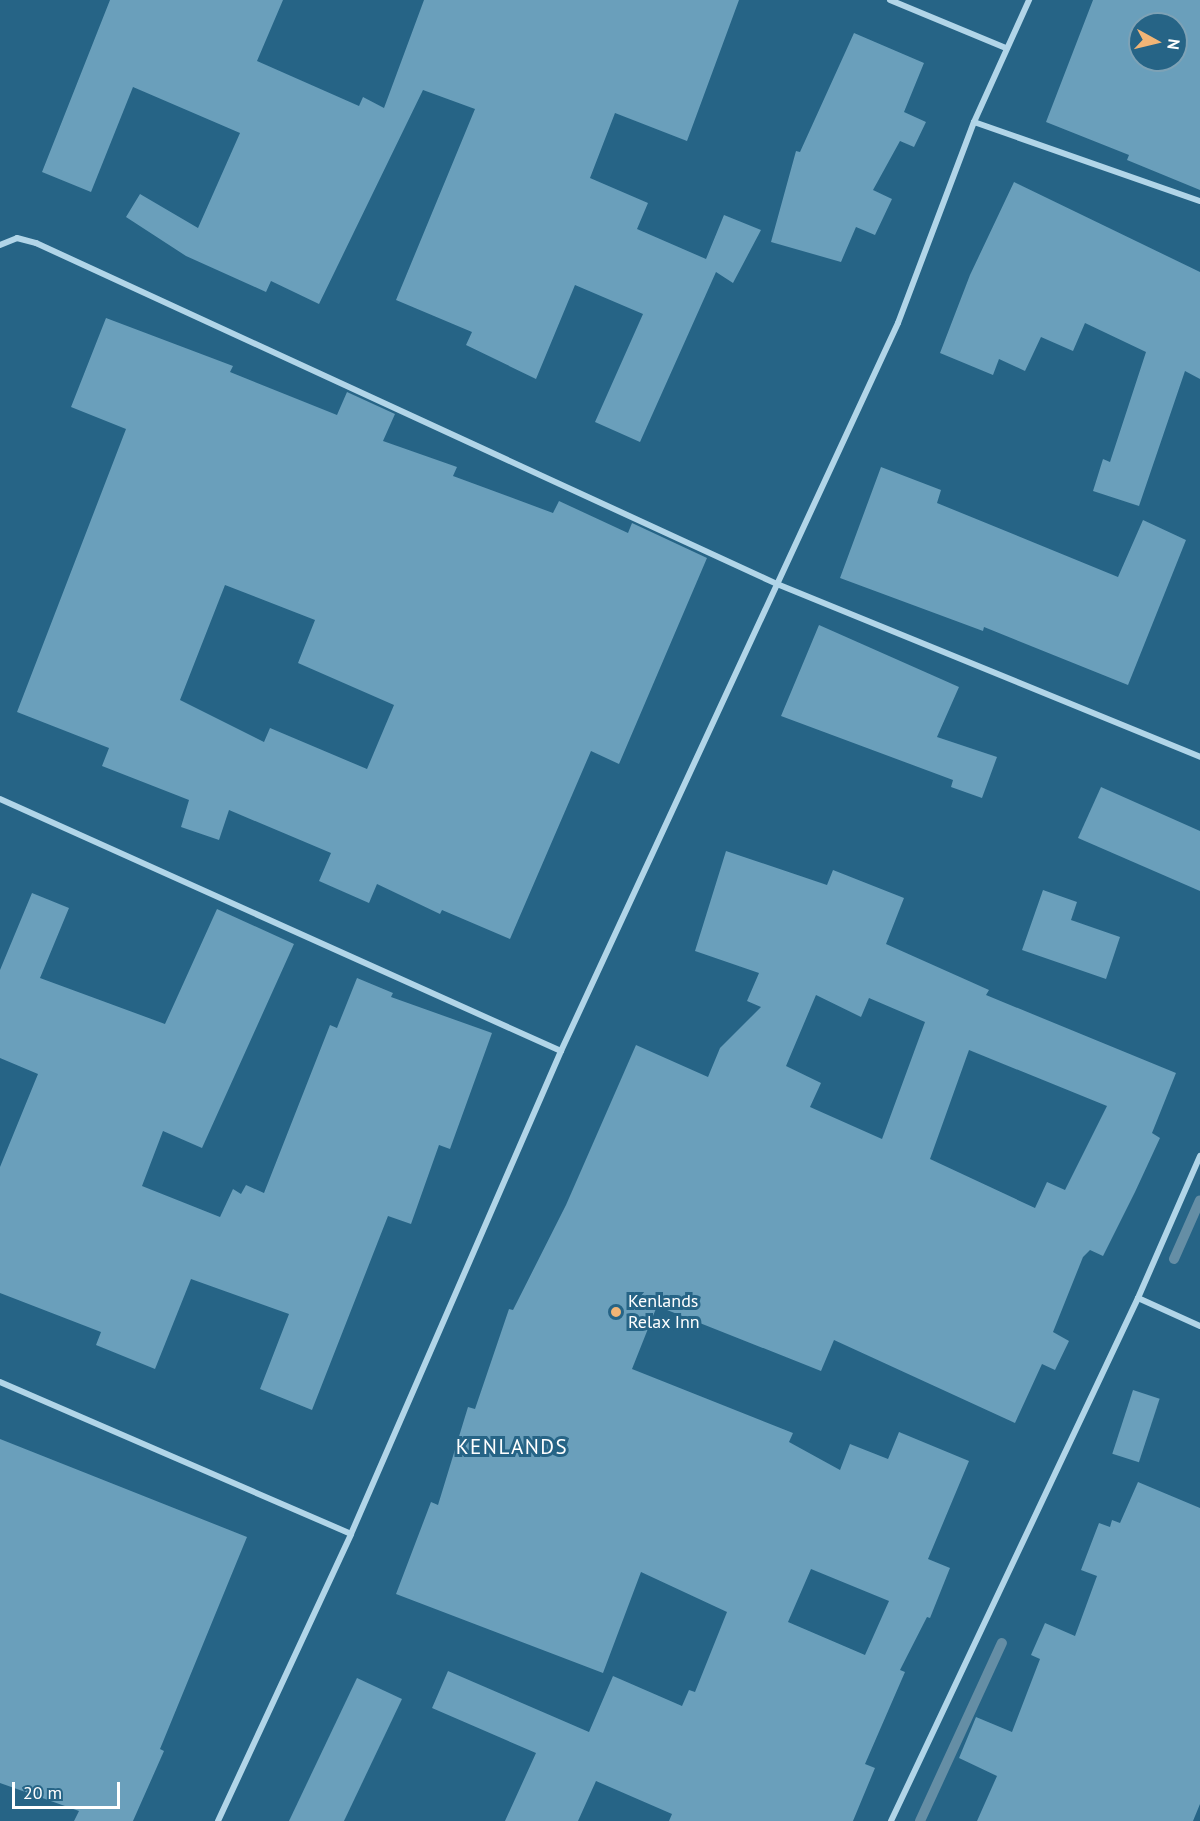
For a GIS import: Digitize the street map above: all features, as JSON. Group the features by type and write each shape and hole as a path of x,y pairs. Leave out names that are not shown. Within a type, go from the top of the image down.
{"street":[{"path":"890,0 1006,48"},
{"path":"218,1821 351,1534 561,1051 898,323 974,122 1029,0"},
{"path":"974,122 1200,201"},
{"path":"0,245 17,238 36,243 777,584 1200,757"},
{"path":"0,799 561,1051"},
{"path":"891,1821 1138,1298 1200,1156"},
{"path":"1138,1298 1200,1326"},
{"path":"0,1382 351,1534"}],"building":[{"path":"110,0 283,0 257,61 359,106 363,97 384,108 424,0 739,0 687,141 615,113 590,178 648,203 637,229 706,259 724,215 761,230 733,283 716,272 640,442 595,422 643,314 575,285 536,379 466,345 472,332 396,300 475,109 423,90 319,304 271,281 266,292 186,256 126,217 140,194 198,228 240,133 133,87 91,192 42,172"},
{"path":"1093,0 1200,0 1200,190 1127,160 1129,155 1046,122"},
{"path":"854,33 924,63 904,112 926,122 914,147 900,141 873,190 892,199 875,235 856,227 841,262 771,242 796,151 800,152"},
{"path":"1014,182 1200,272 1200,379 1185,371 1139,506 1093,491 1103,459 1110,462 1146,352 1085,323 1073,351 1041,337 1025,371 999,359 993,375 940,353 970,275"},
{"path":"106,318 233,366 230,372 337,415 347,392 395,414 383,441 457,467 453,476 553,513 559,501 628,533 632,523 707,558 619,764 591,751 510,939 442,910 440,914 377,884 369,903 319,881 331,853 229,810 219,840 181,827 189,800 102,766 109,748 17,712 126,429 71,407","holes":["225,585 315,620 298,663 394,705 367,769 270,728 264,742 180,700"]},
{"path":"881,467 941,490 937,503 1118,577 1143,520 1186,540 1128,685 984,627 983,631 840,578"},
{"path":"819,625 959,687 937,737 997,757 982,798 951,787 953,780 781,716"},
{"path":"1101,787 1200,831 1200,891 1078,838"},
{"path":"726,851 827,885 833,870 904,898 886,944 989,990 986,995 1176,1073 1152,1133 1160,1138 1135,1192 1103,1256 1090,1250 1083,1257 1053,1332 1069,1341 1055,1370 1042,1364 1015,1423 834,1340 821,1371 657,1306 632,1369 793,1433 789,1442 840,1470 850,1444 888,1459 899,1432 969,1461 928,1559 950,1568 930,1618 927,1617 900,1670 905,1672 865,1764 875,1768 853,1821 669,1821 672,1814 596,1781 578,1821 505,1821 536,1753 432,1708 448,1671 589,1732 613,1676 682,1706 689,1690 695,1692 727,1612 641,1572 603,1673 396,1594 431,1502 438,1505 468,1407 475,1409 509,1309 513,1310 566,1205 636,1045 708,1077 720,1048 761,1007 747,1001 759,973 695,951","holes":["816,995 861,1017 869,998 925,1022 882,1139 810,1107 821,1083 786,1066","969,1050 1107,1106 1065,1190 1047,1182 1035,1208 930,1159","811,1569 889,1601 865,1655 788,1622"]},
{"path":"1043,890 1077,902 1071,920 1120,937 1106,979 1022,950"},
{"path":"32,893 69,908 40,978 165,1024 217,909 294,944 202,1148 163,1131 142,1186 220,1217 233,1189 241,1194 246,1185 264,1193 330,1025 337,1028 357,978 393,993 391,997 492,1033 450,1149 439,1145 411,1224 388,1216 312,1410 260,1389 289,1314 191,1279 155,1369 96,1345 101,1332 0,1293 0,1167 38,1074 0,1058 0,970"},
{"path":"1133,1390 1160,1399 1139,1462 1112,1454"},
{"path":"0,1439 247,1537 160,1749 164,1751 133,1821 74,1821 79,1811 0,1783"},
{"path":"1138,1482 1200,1508 1200,1804 1193,1821 977,1821 997,1776 959,1758 976,1717 1012,1732 1040,1659 1031,1655 1045,1623 1075,1636 1097,1576 1081,1570 1099,1523 1110,1527 1112,1520 1120,1523"},
{"path":"357,1678 402,1699 344,1821 289,1821"}],"waterway":[{"path":"1174,1259 1200,1200"},
{"path":"920,1821 1002,1643"}],"place":[{"name":"Kenlands Relax Inn","path":"616,1312"}],"district":[{"name":"KENLANDS","path":"512,1447"}]}
